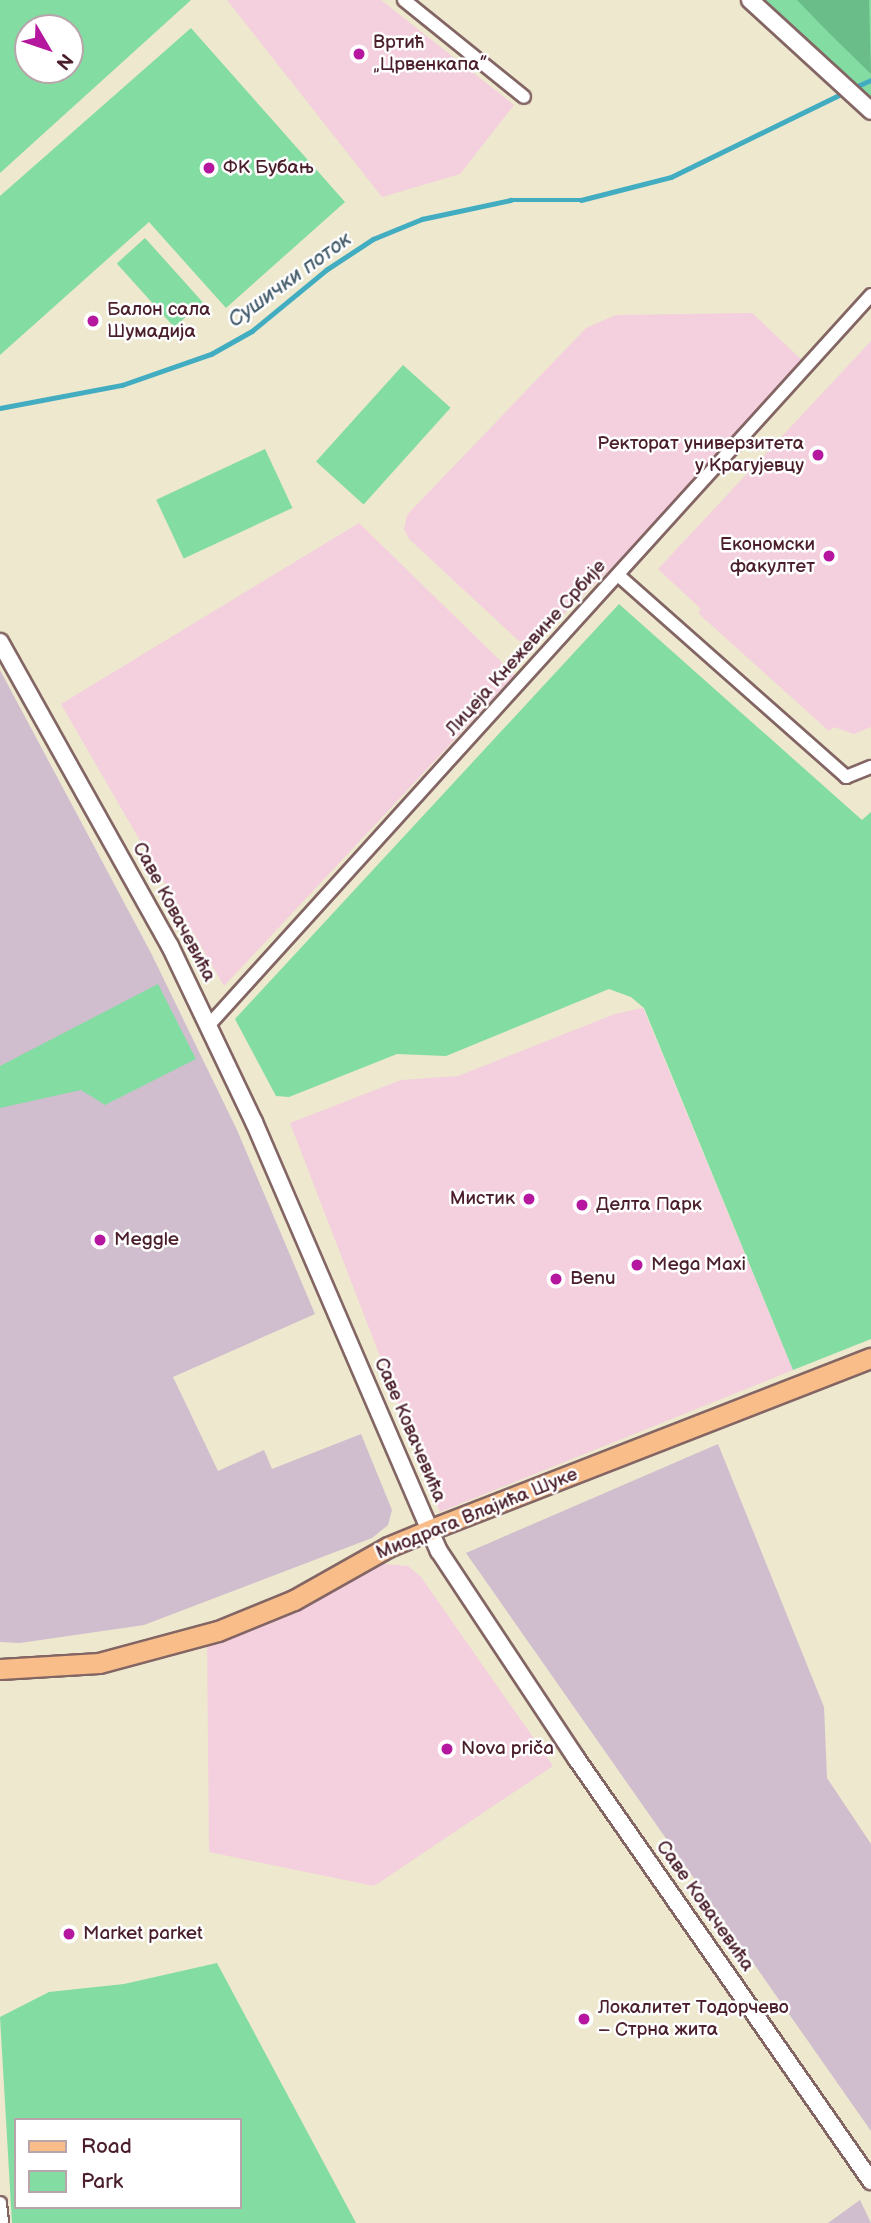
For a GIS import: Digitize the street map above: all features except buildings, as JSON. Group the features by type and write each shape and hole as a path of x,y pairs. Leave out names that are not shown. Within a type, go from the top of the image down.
{"main road":[{"name":"Миодрага Влајића Шуке","path":"0,1670 80,1666 171,1646 294,1600 388,1547 429,1530 871,1359"}],"street":[{"path":"404,0 524,96"},
{"path":"750,0 871,111"},
{"name":"Лицеја Кнежевине Србије","path":"208,1026 871,295"},
{"path":"618,575 846,777 871,767"},
{"name":"Саве Ковачевића","path":"0,642 137,883 208,1026 429,1530 454,1578 871,2181"},
{"path":"0,2203 2,2223"}],"shaded area":[{"name":"Вртић „Црвенкапа”","path":"227,0 381,0 514,105 460,174 382,197"},
{"path":"752,313 802,360 640,540 536,641 519,641 409,539 404,529 407,515 586,328 616,315"},
{"name":"Ректорат универзитета у Крагујевцу","path":"871,341 871,727 854,734 834,727 829,731 698,613 701,609 658,569"},
{"path":"359,523 515,675 224,986 61,704"},
{"path":"0,670 151,953 237,1130 315,1314 173,1377 218,1471 264,1450 272,1469 361,1434 392,1510 388,1525 372,1538 144,1625 20,1643 0,1642"},
{"name":"Делта Парк","path":"643,1008 793,1370 440,1512 290,1123 401,1080 458,1076 615,1014"},
{"path":"718,1444 824,1707 827,1778 871,1844 871,2131 466,1553"},
{"path":"384,1564 408,1566 421,1577 553,1766 374,1886 209,1852 207,1636"},
{"path":"860,2200 871,2223 828,2223"}],"green space":[{"path":"0,0 191,0 0,173"},
{"path":"750,0 871,0 871,109"},
{"path":"797,0 869,0 871,74 827,31"},
{"name":"ФК Бубањ","path":"191,28 345,202 226,308 149,222 0,355 0,196"},
{"path":"145,238 203,302 174,327 117,263"},
{"path":"403,365 451,408 364,504 316,462"},
{"path":"265,449 292,508 184,559 156,500"},
{"path":"619,604 862,820 871,812 871,1339 793,1370 644,1008 631,997 609,989 446,1056 397,1054 289,1097 276,1096 235,1019"},
{"path":"158,984 196,1059 105,1105 81,1090 0,1108 0,1066"},
{"path":"217,1963 356,2223 12,2223 0,2017 49,1992 124,1984"}],"waterway":[{"name":"Сушички поток","path":"853,88 871,80"},
{"name":"Сушички поток","path":"0,408 122,385 211,354 252,331 326,270 373,239 422,219 511,200 581,200 671,177 845,92"}],"place":[{"name":"Вртић „Црвенкапа”","path":"359,54"},
{"name":"ФК Бубањ","path":"209,168"},
{"name":"Балон сала Шумадија","path":"93,321"},
{"name":"Ректорат универзитета у Крагујевцу","path":"818,455"},
{"name":"Економски факултет","path":"829,556"},
{"name":"Мистик","path":"529,1199"},
{"name":"Делта Парк","path":"582,1205"},
{"name":"Meggle","path":"100,1240"},
{"name":"Mega Maxi","path":"637,1265"},
{"name":"Benu","path":"556,1279"},
{"name":"Nova priča","path":"447,1749"},
{"name":"Market parket","path":"69,1934"},
{"name":"Локалитет Тодорчево – Стрна жита","path":"584,2019"}]}
